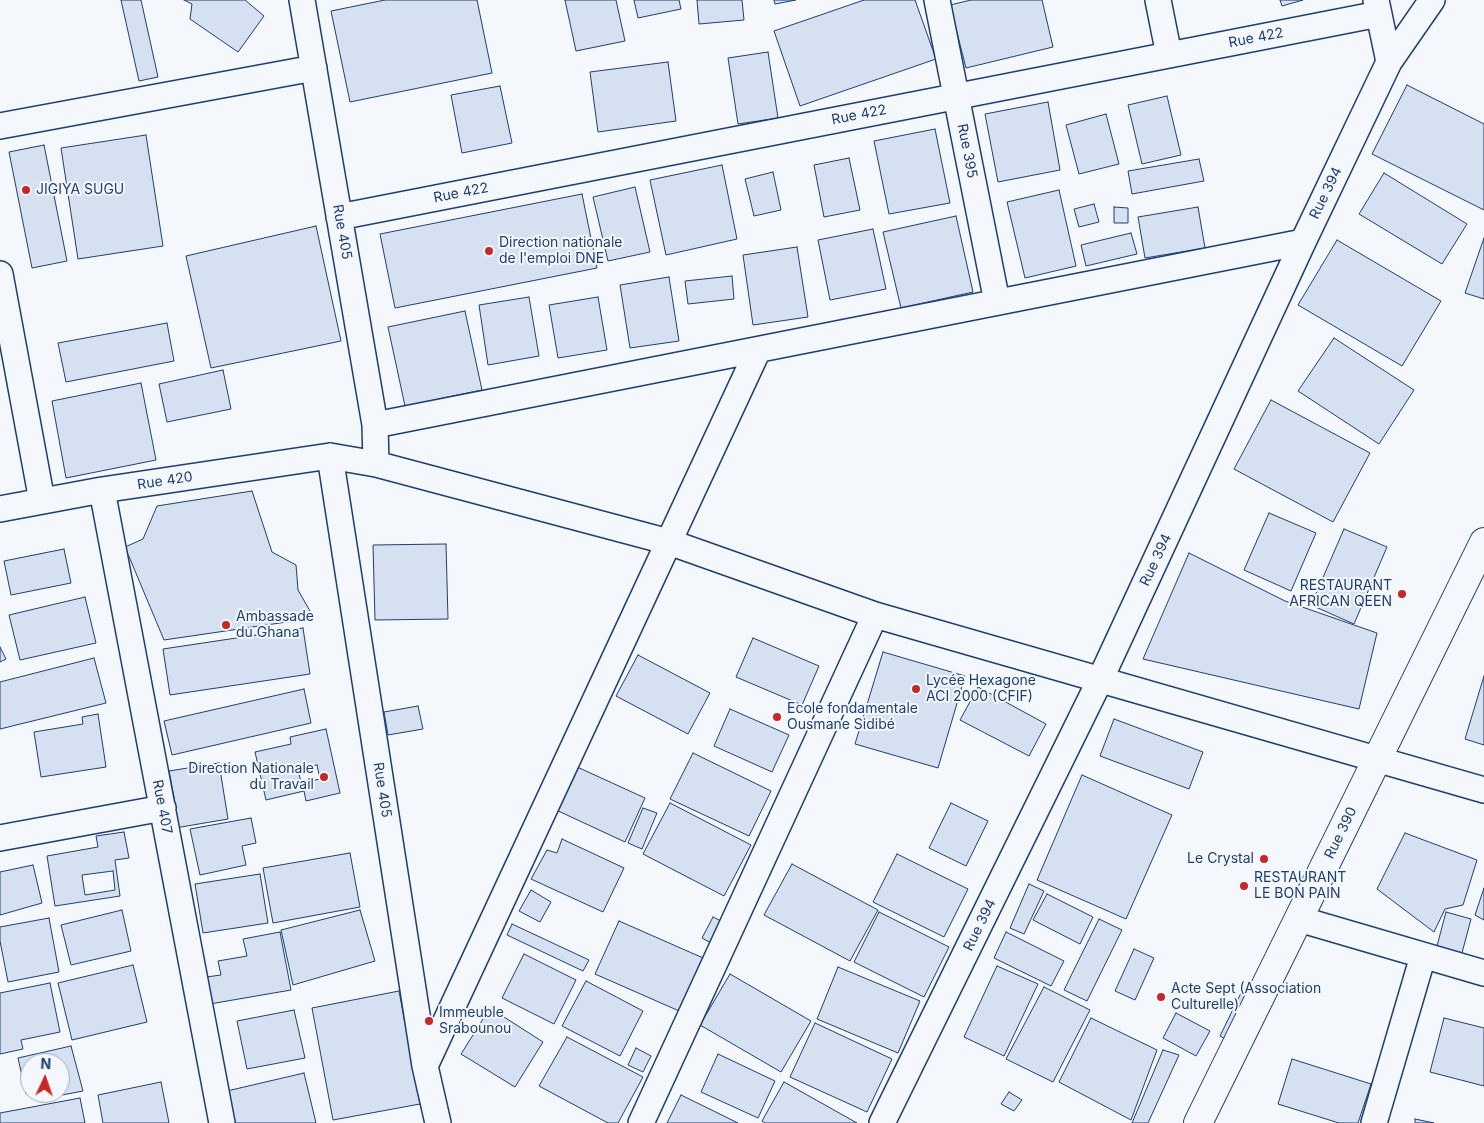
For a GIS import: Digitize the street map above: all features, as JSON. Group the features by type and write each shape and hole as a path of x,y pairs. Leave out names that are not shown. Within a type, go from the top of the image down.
{"street":[{"name":"Rue 405","path":"302,0 375,425 376,464"},
{"name":"Rue 395","path":"937,0 997,302"},
{"path":"1158,0 1169,55"},
{"name":"Rue 394","path":"882,1123 1100,680 1302,242 1389,62 1432,0"},
{"path":"1377,7 1389,62"},
{"name":"Rue 422","path":"339,217 1169,55 1377,7"},
{"path":"0,126 314,68"},
{"path":"375,425 1302,242"},
{"path":"0,274 42,501"},
{"path":"425,1066 758,350"},
{"name":"Rue 405","path":"330,456 425,1066 438,1123"},
{"name":"Rue 420","path":"0,509 102,490 330,456 376,464 669,542 875,615 1484,790"},
{"name":"Rue 407","path":"102,490 222,1123"},
{"name":"Rue 390","path":"1198,1123 1484,542"},
{"path":"641,1123 875,615"},
{"path":"0,838 163,808"},
{"path":"1298,919 1484,973"},
{"path":"1374,1123 1423,956"}],"building":[{"path":"121,0 141,0 158,77 139,81"},
{"path":"184,0 245,0 264,16 238,52 190,19 192,4"},
{"path":"385,0 477,0 492,73 350,102 331,11"},
{"path":"565,0 616,0 625,41 576,51"},
{"path":"634,0 679,0 681,9 638,18"},
{"path":"697,0 742,0 744,20 699,24"},
{"path":"774,0 796,0 775,4"},
{"path":"864,0 915,0 936,59 800,106 774,31"},
{"path":"971,0 1042,0 1053,47 966,68 950,5"},
{"path":"1280,0 1303,0 1282,6"},
{"path":"768,52 778,118 738,124 728,58"},
{"path":"668,62 676,121 598,132 590,72"},
{"path":"1407,85 1484,124 1484,210 1372,154"},
{"path":"500,86 512,143 462,153 451,95"},
{"path":"1167,96 1181,155 1142,164 1128,105"},
{"path":"1048,102 1060,170 998,182 985,114"},
{"path":"1106,114 1119,164 1079,174 1066,125"},
{"path":"935,129 950,203 889,214 874,141"},
{"path":"146,135 163,246 78,259 61,148"},
{"path":"44,145 67,261 32,268 9,152"},
{"path":"849,158 860,210 824,217 814,165"},
{"path":"1199,159 1204,181 1132,194 1128,171"},
{"path":"722,165 737,239 666,255 650,180"},
{"path":"773,172 781,210 754,216 745,179"},
{"path":"1384,173 1467,224 1442,264 1359,214"},
{"path":"635,187 650,252 608,261 593,197"},
{"path":"1059,190 1076,266 1025,278 1007,202"},
{"name":"Direction nationale de l'emploi DNE","path":"582,194 597,268 395,308 380,234"},
{"path":"1094,204 1099,222 1079,227 1074,209"},
{"path":"1114,207 1128,208 1128,223 1114,223"},
{"path":"1198,207 1205,248 1145,258 1138,217"},
{"path":"956,216 973,292 901,308 883,232"},
{"path":"316,226 341,341 211,368 186,256"},
{"path":"873,229 886,289 830,300 818,240"},
{"path":"1131,233 1137,254 1086,266 1081,245"},
{"path":"1484,238 1484,299 1465,293"},
{"path":"1337,240 1441,301 1402,366 1298,305"},
{"path":"797,247 808,317 753,325 743,255"},
{"path":"732,276 734,299 688,304 685,281"},
{"path":"669,277 679,341 630,348 620,285"},
{"path":"529,297 539,356 488,365 479,305"},
{"path":"598,297 607,350 558,358 549,305"},
{"path":"465,311 482,390 405,406 388,327"},
{"path":"167,323 174,361 66,382 58,343"},
{"path":"1334,338 1414,390 1379,444 1298,391"},
{"path":"223,370 231,409 167,422 159,384"},
{"path":"141,383 156,460 66,478 52,401"},
{"path":"1271,400 1370,453 1333,522 1234,469"},
{"path":"252,491 272,552 296,565 298,590 314,618 164,640 125,547 143,539 157,506"},
{"path":"1269,513 1316,533 1291,591 1244,570"},
{"path":"1344,529 1387,547 1354,624 1311,605"},
{"path":"446,544 448,619 375,620 373,545"},
{"path":"64,549 71,583 11,595 4,561"},
{"path":"1189,553 1285,601 1377,633 1359,709 1143,659"},
{"path":"85,597 96,643 20,660 9,615"},
{"path":"303,628 310,674 170,695 163,649"},
{"path":"753,638 819,666 802,705 736,677"},
{"path":"0,647 6,659 0,662"},
{"path":"883,652 965,676 938,768 855,744"},
{"path":"638,655 710,693 688,734 616,696"},
{"path":"94,658 106,703 0,729 0,682"},
{"path":"1484,676 1484,745 1465,739"},
{"path":"978,687 1046,724 1029,756 960,720"},
{"path":"304,689 311,723 172,755 164,721"},
{"path":"418,706 423,729 388,735 384,712"},
{"path":"730,709 789,735 772,772 714,746"},
{"path":"98,714 106,767 41,777 34,732 83,724 82,717"},
{"path":"1114,719 1203,752 1189,789 1100,756"},
{"path":"326,729 340,793 306,801 304,791 266,800 255,752 291,744 290,737","holes":["317,765 320,779 301,783 298,769"]},
{"path":"693,753 771,791 749,836 670,799"},
{"path":"219,763 228,819 175,828 171,808 176,808 169,771"},
{"path":"575,766 645,798 625,842 554,809"},
{"path":"1082,775 1172,815 1126,919 1037,880"},
{"path":"670,803 751,845 724,896 643,854"},
{"path":"951,803 988,821 966,866 929,848"},
{"path":"643,808 657,813 642,849 628,843"},
{"path":"251,818 256,843 242,846 246,865 200,875 190,829"},
{"path":"124,832 129,858 115,860 120,896 55,906 47,856 98,847 96,836","holes":["113,871 115,890 85,895 82,875"]},
{"path":"1405,833 1477,860 1463,905 1445,909 1434,932 1377,889"},
{"path":"562,839 624,868 603,912 531,879 547,850 557,853"},
{"path":"350,853 360,907 273,923 263,868"},
{"path":"897,854 968,889 944,937 873,902"},
{"path":"792,864 878,910 850,961 764,915"},
{"path":"33,865 42,903 0,915 0,872"},
{"path":"260,874 268,923 203,933 195,884"},
{"path":"1029,884 1044,891 1024,934 1010,928"},
{"path":"1484,888 1484,920 1475,915"},
{"path":"531,890 551,902 540,922 519,911"},
{"path":"1047,894 1093,917 1080,944 1033,920"},
{"path":"122,910 131,951 71,965 61,925"},
{"path":"360,910 375,961 293,985 281,930"},
{"path":"879,912 949,947 924,997 854,962"},
{"path":"1446,912 1471,919 1462,953 1437,946"},
{"path":"713,917 727,924 715,945 702,938"},
{"path":"49,918 59,972 8,982 0,941 0,927"},
{"path":"1099,919 1122,930 1087,1001 1064,990"},
{"path":"619,921 710,961 686,1014 595,974"},
{"path":"512,924 589,960 583,971 507,935"},
{"path":"280,932 291,990 204,1005 199,978 221,975 218,961 247,956 243,939"},
{"path":"1006,932 1064,961 1051,986 994,958"},
{"path":"1134,949 1154,958 1135,1000 1115,991"},
{"path":"524,954 576,980 554,1024 502,998"},
{"path":"133,965 147,1022 72,1040 58,983"},
{"path":"997,966 1038,984 1004,1056 964,1037"},
{"path":"838,967 920,1001 898,1053 817,1019"},
{"path":"730,974 811,1021 781,1072 700,1025"},
{"path":"586,981 643,1011 620,1056 562,1026"},
{"path":"50,983 60,1032 21,1040 23,1049 0,1054 0,993"},
{"path":"1044,987 1090,1010 1053,1082 1006,1059"},
{"path":"399,991 420,1104 333,1120 312,1008"},
{"path":"1241,993 1249,997 1228,1041 1220,1036"},
{"path":"490,1008 543,1042 515,1087 461,1054"},
{"path":"294,1010 305,1058 247,1069 237,1021"},
{"path":"1176,1013 1210,1031 1196,1056 1163,1038"},
{"path":"1091,1018 1157,1050 1131,1120 1059,1082"},
{"path":"1444,1018 1484,1028 1484,1086 1430,1072"},
{"path":"815,1023 892,1059 867,1112 790,1077"},
{"path":"567,1037 643,1077 618,1123 608,1123 539,1086"},
{"path":"71,1046 83,1091 70,1093 70,1053 40,1053"},
{"path":"636,1048 651,1056 643,1072 628,1065"},
{"path":"1163,1050 1179,1055 1148,1123 1132,1123"},
{"path":"718,1054 775,1081 758,1118 701,1092"},
{"path":"1292,1059 1371,1084 1358,1123 1339,1123 1278,1104"},
{"path":"304,1073 316,1123 235,1123 227,1091"},
{"path":"161,1082 169,1123 103,1123 98,1095"},
{"path":"784,1082 857,1123 765,1123 762,1121"},
{"path":"1009,1092 1022,1100 1014,1111 1001,1104"},
{"path":"681,1095 738,1123 667,1123"},
{"path":"80,1098 85,1123 0,1123 0,1113 53,1103 70,1103 70,1100"},
{"path":"1415,1119 1434,1123 1415,1123"}],"place":[{"name":"JIGIYA SUGU","path":"26,190"},
{"name":"Direction nationale de l'emploi DNE","path":"489,251"},
{"name":"RESTAURANT AFRICAN QEEN","path":"1402,594"},
{"name":"Ambassade du Ghana","path":"226,625"},
{"name":"Lycée Hexagone ACI 2000 (CFIF)","path":"916,689"},
{"name":"Ecole fondamentale Ousmane Sidibé","path":"777,717"},
{"name":"Direction Nationale du Travail","path":"324,777"},
{"name":"Le Crystal","path":"1264,859"},
{"name":"RESTAURANT LE BON PAIN","path":"1244,886"},
{"name":"Acte Sept (Association Culturelle)","path":"1161,997"},
{"name":"Immeuble Srabounou","path":"429,1021"}]}
